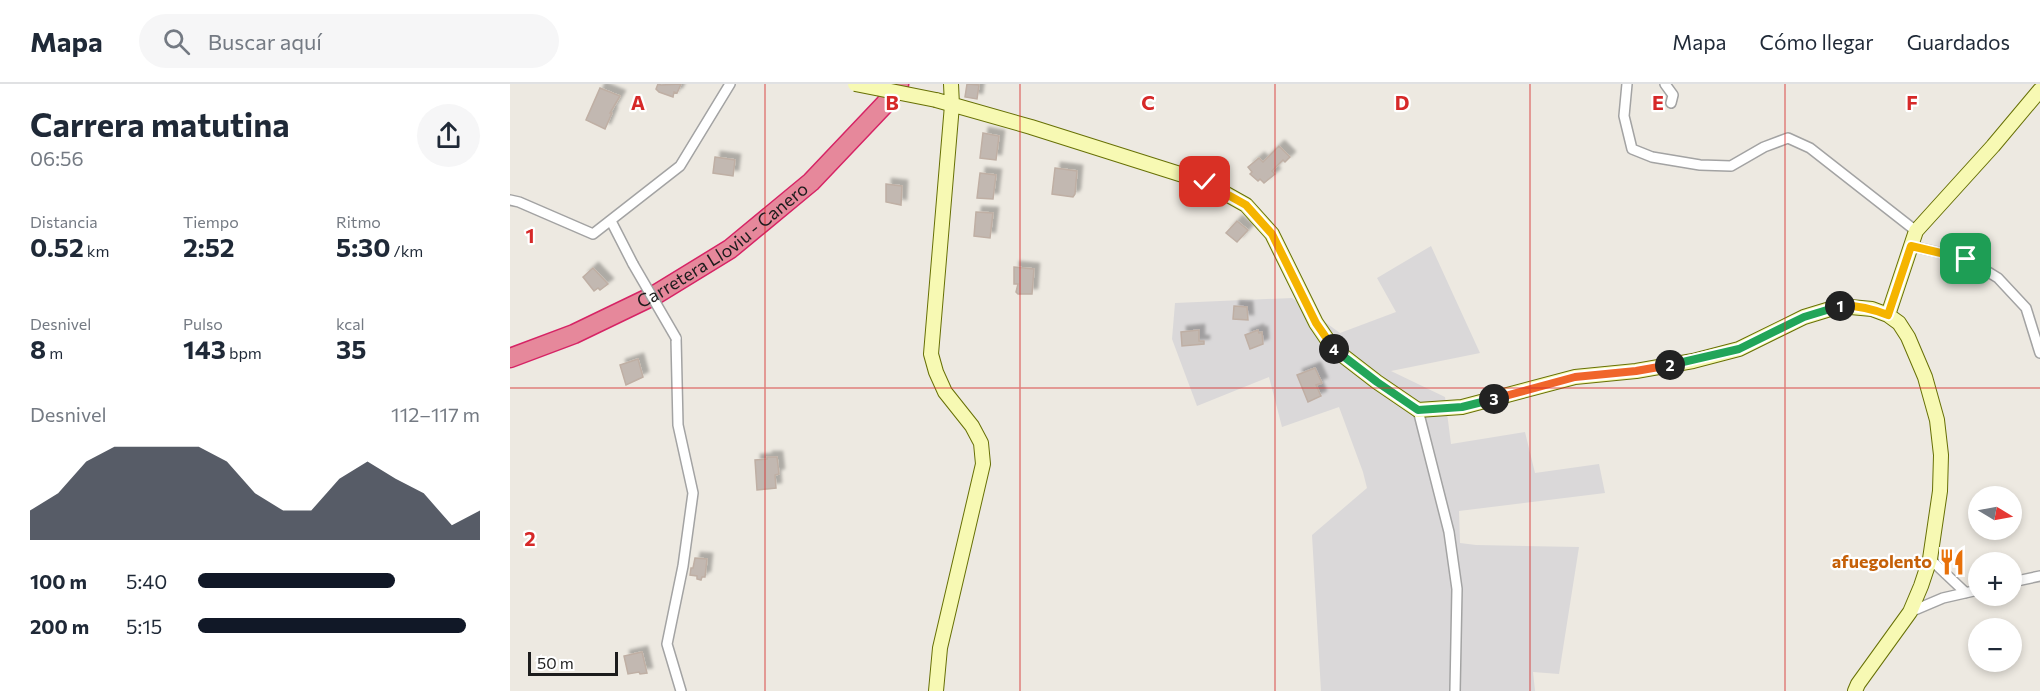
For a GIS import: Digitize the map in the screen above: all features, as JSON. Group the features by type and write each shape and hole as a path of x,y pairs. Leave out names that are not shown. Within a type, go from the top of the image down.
{"highway":[{"name":"Carretera Lloviu - Canero","path":"510,358 574,334 655,295 730,249 811,182 885,104 899,84"}],"street":[{"path":"510,200 593,234 680,166 730,84"},
{"path":"855,84 936,100 1032,127 1205,182 1246,205 1272,234 1316,323 1333,348 1418,410 1462,407 1575,377 1636,371 1693,361 1739,349 1804,317 1840,306 1872,309 1888,315 1899,323 1908,337 1925,377 1938,420 1941,455 1940,491 1930,559 1910,612 1855,691"},
{"path":"936,691 940,648 983,464 981,443 972,426 945,392 931,354 952,105 951,84"},
{"path":"1627,84 1624,116 1632,148 1652,157 1700,165 1731,166 1764,147 1788,138 1810,148 1916,231"},
{"path":"1665,84 1673,95 1671,103"},
{"path":"1888,315 1916,231 2040,90"},
{"path":"611,221 676,338 678,425 693,493 683,566 668,644 681,691"},
{"path":"1911,246 1966,259 1998,278 2026,308 2040,354"},
{"path":"1418,410 1449,532 1457,589 1455,691"},
{"path":"1930,559 1966,593"},
{"path":"2022,580 2040,576"},
{"path":"1910,612 1943,598 1966,593"}],"shaded area":[{"path":"1431,246 1480,353 1391,371 1445,397 1451,444 1525,432 1535,473 1599,464 1605,493 1459,511 1460,543 1579,547 1559,674 1533,672 1535,691 1321,691 1312,535 1367,488 1339,407 1282,427 1269,377 1197,406 1172,339 1175,303 1292,298 1340,333 1396,312 1377,278"}],"building":[{"path":"658,84 681,84 673,97 659,92 656,89"},
{"path":"967,84 979,85 977,99 965,97"},
{"path":"600,88 620,96 610,113 612,113 605,129 586,120"},
{"path":"983,133 999,136 996,160 980,158"},
{"path":"1279,146 1290,157 1285,162 1283,160 1272,171 1275,174 1264,183 1260,179 1258,181 1250,174 1252,172 1248,167 1259,158 1263,162"},
{"path":"715,157 735,160 733,176 713,173"},
{"path":"1055,168 1077,171 1073,197 1052,194"},
{"path":"980,173 996,175 993,199 977,198"},
{"path":"886,184 902,186 901,205 886,202"},
{"path":"976,212 993,213 990,238 974,236"},
{"path":"1237,221 1248,230 1237,242 1226,233"},
{"path":"1014,267 1034,269 1032,294 1016,292 1018,284 1014,284"},
{"path":"593,268 608,284 600,290 598,288 594,291 583,277"},
{"path":"1234,306 1247,307 1248,320 1233,319"},
{"path":"1199,330 1199,341 1204,341 1204,344 1182,346 1181,332"},
{"path":"1258,330 1259,333 1262,332 1263,344 1250,349 1245,335"},
{"path":"638,359 643,377 626,385 620,365"},
{"path":"1315,368 1322,383 1316,385 1321,396 1308,402 1297,375"},
{"path":"767,457 777,457 779,474 775,475 776,488 757,490 755,460 767,459"},
{"path":"695,558 707,559 705,577 701,580 697,579 697,576 690,575"},
{"path":"642,652 647,673 628,674 624,656"}],"place":[{"name":"afuegolento","path":"1952,562"}],"route":[{"path":"1205,182 1246,205 1272,234 1316,323 1333,348 1418,410 1462,407 1575,377 1636,371 1693,361 1739,349 1804,317 1840,306 1872,309 1888,315 1911,246 1966,259"}]}
